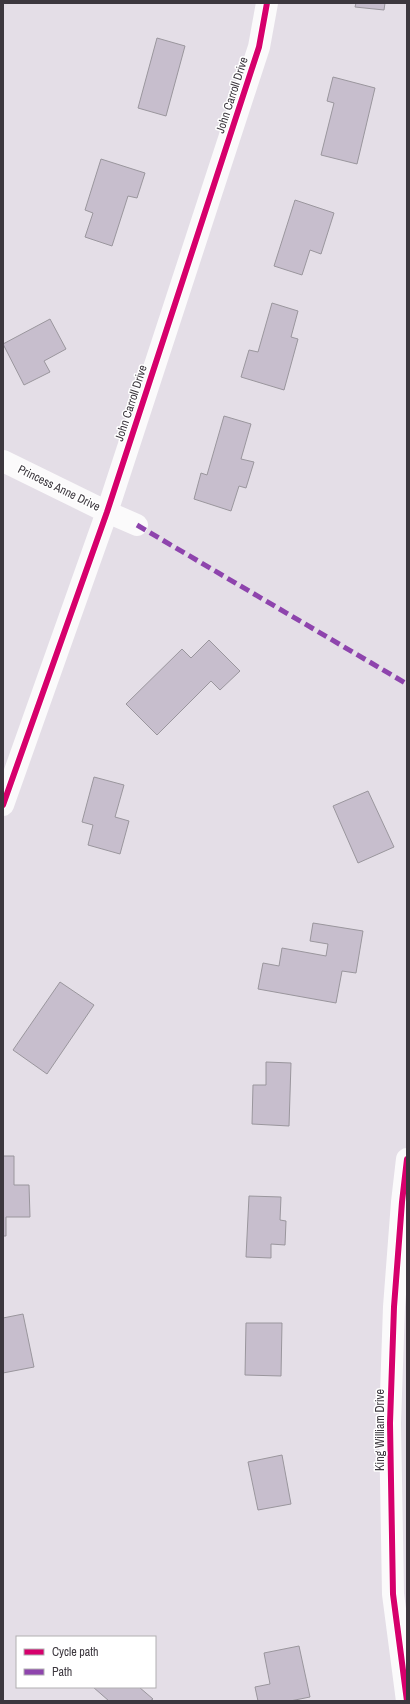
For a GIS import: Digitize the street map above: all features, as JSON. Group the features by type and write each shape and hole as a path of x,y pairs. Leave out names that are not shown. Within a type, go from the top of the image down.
{"street":[{"name":"John Carroll Drive","path":"3,805 107,512 259,47 267,3"},
{"name":"Princess Anne Drive","path":"3,461 107,512 138,525"},
{"name":"King William Drive","path":"407,1159 402,1202 394,1307 390,1423 393,1594 407,1701"}],"building":[{"path":"356,3 385,3 384,10 355,7"},
{"path":"157,38 185,46 166,116 138,108"},
{"path":"333,77 375,88 357,164 321,155 334,103 327,101"},
{"path":"101,159 145,173 137,198 128,196 112,246 85,237 93,213 85,210"},
{"path":"295,200 334,213 321,254 310,250 302,275 274,266"},
{"path":"272,303 298,311 291,337 298,339 284,390 241,377 249,350 258,352"},
{"path":"50,319 66,349 44,361 50,372 24,385 3,344"},
{"path":"224,416 251,424 241,459 254,462 246,488 239,486 231,511 194,499 201,473 207,475"},
{"path":"209,640 240,671 220,690 211,681 157,735 126,704 182,649 191,658"},
{"path":"94,777 124,785 115,817 129,821 120,854 88,845 93,825 82,822"},
{"path":"368,791 394,847 358,863 333,806"},
{"path":"313,923 363,931 356,973 342,971 336,1003 258,989 263,963 279,966 282,948 326,956 328,944 310,941"},
{"path":"60,982 94,1005 47,1074 13,1050"},
{"path":"266,1062 291,1063 289,1126 252,1124 253,1085 266,1085"},
{"path":"3,1156 14,1156 14,1185 29,1185 30,1217 6,1217 6,1236 3,1236"},
{"path":"249,1196 281,1197 280,1220 286,1221 285,1245 271,1244 271,1258 246,1257"},
{"path":"23,1314 34,1367 3,1373 3,1318"},
{"path":"246,1323 282,1323 281,1376 245,1375"},
{"path":"282,1455 291,1504 258,1510 248,1462"},
{"path":"299,1646 310,1697 290,1701 258,1701 255,1687 270,1684 264,1653"},
{"path":"94,1688 140,1688 153,1699 150,1701 109,1701"}],"marked path":[{"path":"137,525 407,684"}],"cycle path":[{"path":"3,805 107,512 259,47 267,3"},
{"path":"407,1159 402,1202 394,1307 390,1423 393,1594 407,1701"}]}
